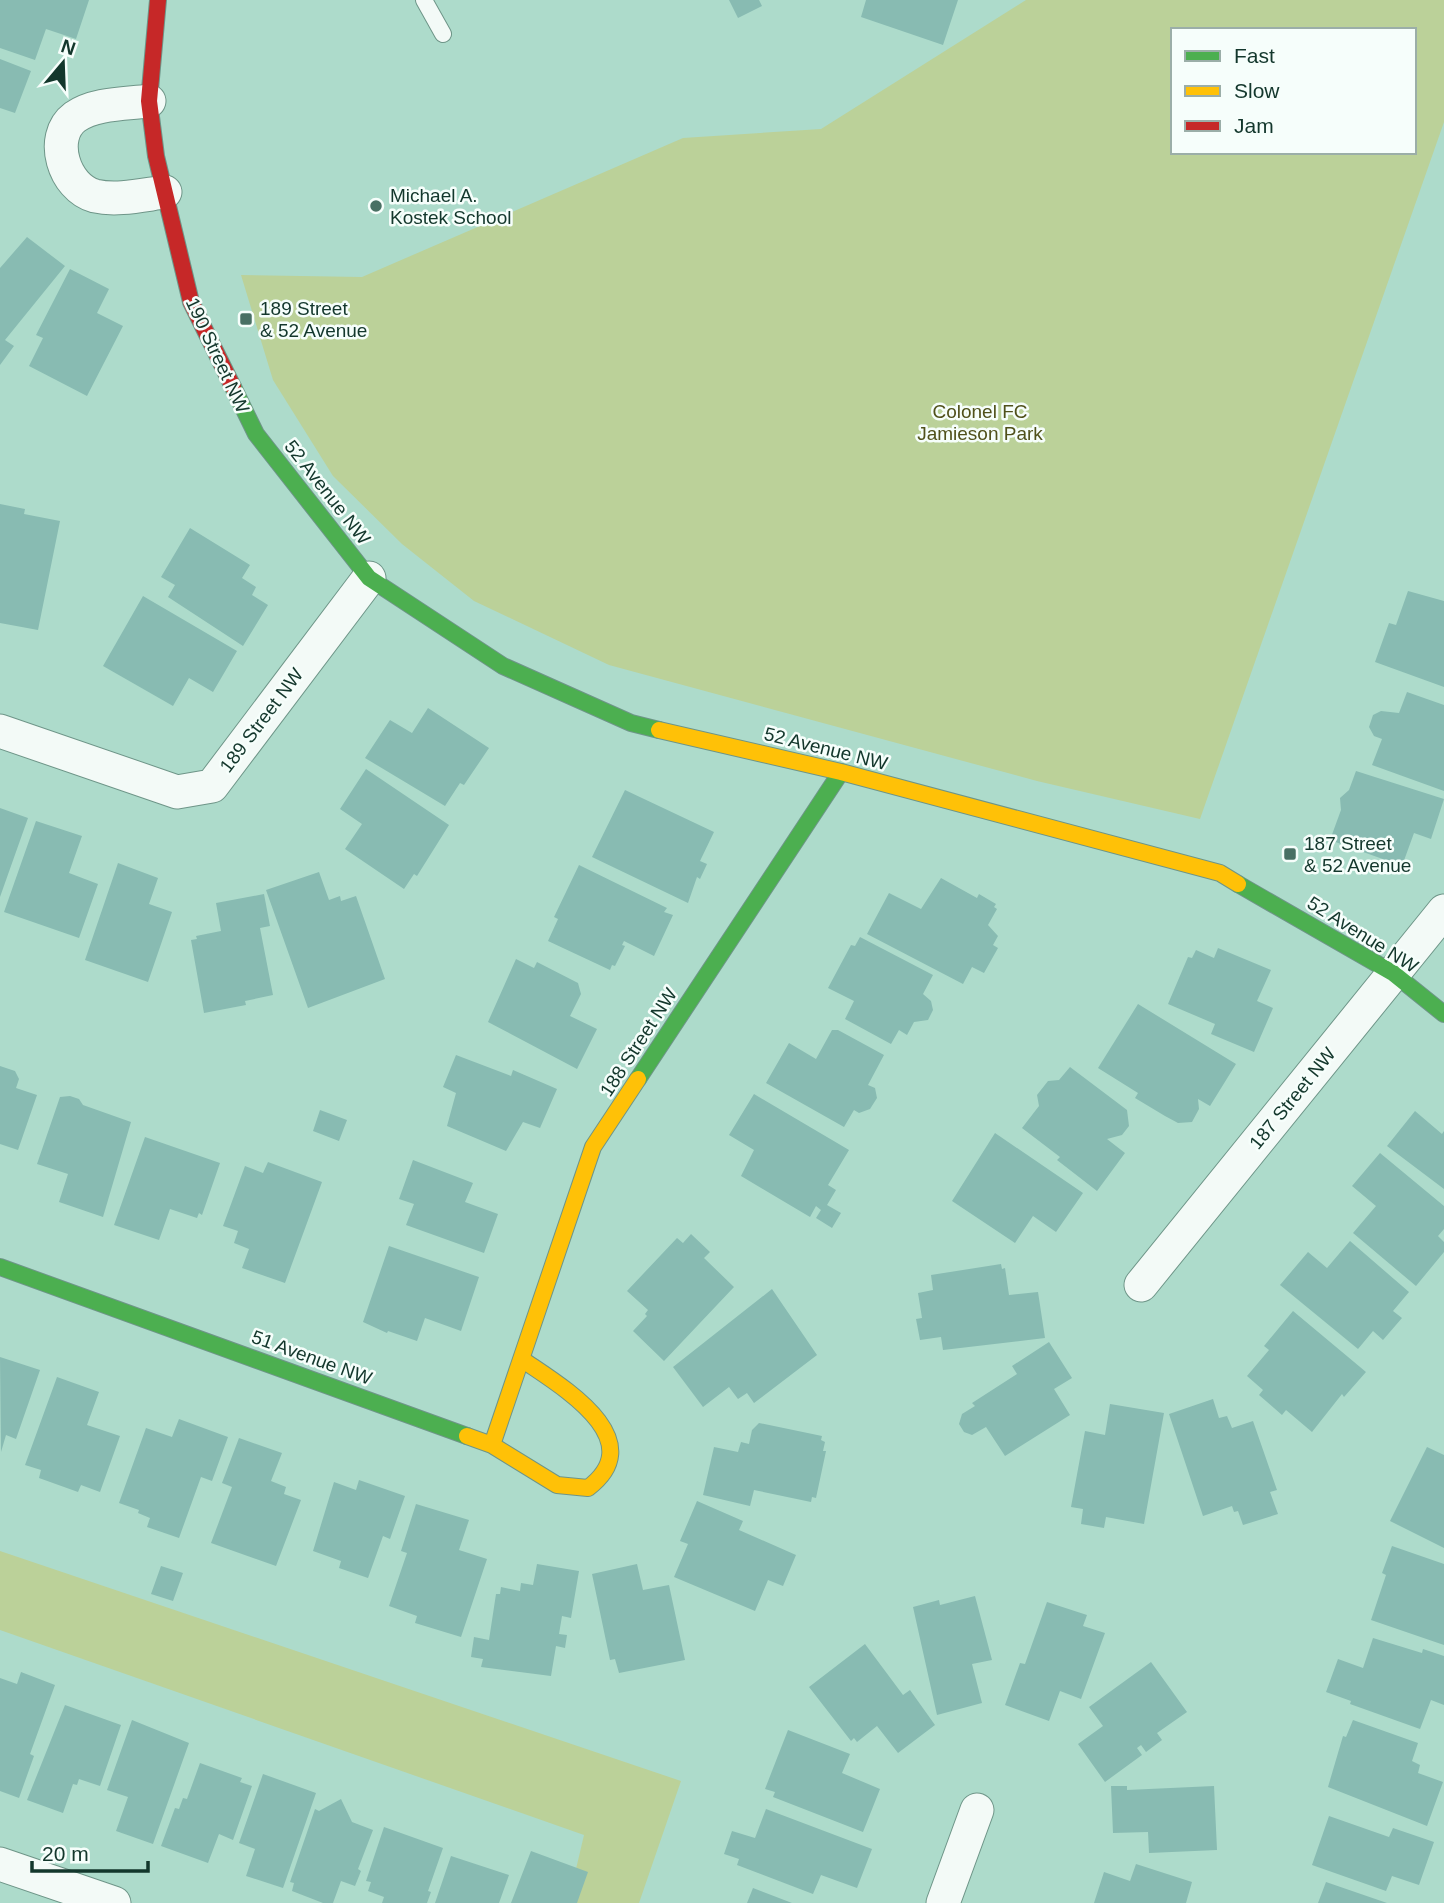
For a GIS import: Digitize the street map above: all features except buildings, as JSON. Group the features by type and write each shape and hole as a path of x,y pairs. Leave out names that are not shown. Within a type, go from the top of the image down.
{"street":[{"name":"190 Street NW","path":"158,0 149,101 156,156 191,302 256,434"},
{"path":"149,101 104,107 75,117 62,137 62,160 73,181 91,195 111,198 165,192"},
{"name":"52 Avenue NW","path":"256,434 369,578 503,666 631,723 841,772 1220,873 1394,973 1444,1014"},
{"name":"189 Street NW","path":"0,730 177,792 212,786 369,578"},
{"name":"188 Street NW","path":"492,1445 593,1147 841,772"},
{"name":"187 Street NW","path":"1141,1285 1444,911"},
{"name":"51 Avenue NW","path":"0,1267 492,1445 557,1485 588,1488 600,1477 611,1449 610,1437 602,1423 523,1360"},
{"path":"943,1903 977,1810"},
{"path":"0,1864 114,1903"}],"lane":[{"path":"424,0 443,34"}],"green space":[{"name":"Colonel FC Jamieson Park","path":"1026,0 1444,0 1444,122 1200,819 1037,781 609,665 474,601 402,544 333,476 273,380 241,275 362,277 683,138 821,129"},
{"path":"0,1551 681,1781 639,1903 568,1903 584,1835 0,1630"}],"traffic: fast":[{"path":"233,387 256,434 369,578 503,666 631,723 659,730"},
{"path":"638,1079 841,772"},
{"path":"1238,884 1393,973 1444,1014"},
{"path":"0,1267 467,1436"}],"traffic: slow":[{"path":"659,730 841,772 1220,873 1238,884"},
{"path":"492,1445 593,1147 638,1079"},
{"path":"467,1436 492,1445 557,1485 588,1488 605,1469 610,1451 605,1433 593,1415 577,1399 523,1360"}],"traffic: jam":[{"path":"158,0 149,101 156,156 191,302 233,387"}],"place":[{"name":"Michael A. Kostek School","path":"376,206"},
{"name":"189 Street & 52 Avenue","path":"246,319"},
{"name":"187 Street & 52 Avenue","path":"1290,854"}]}
